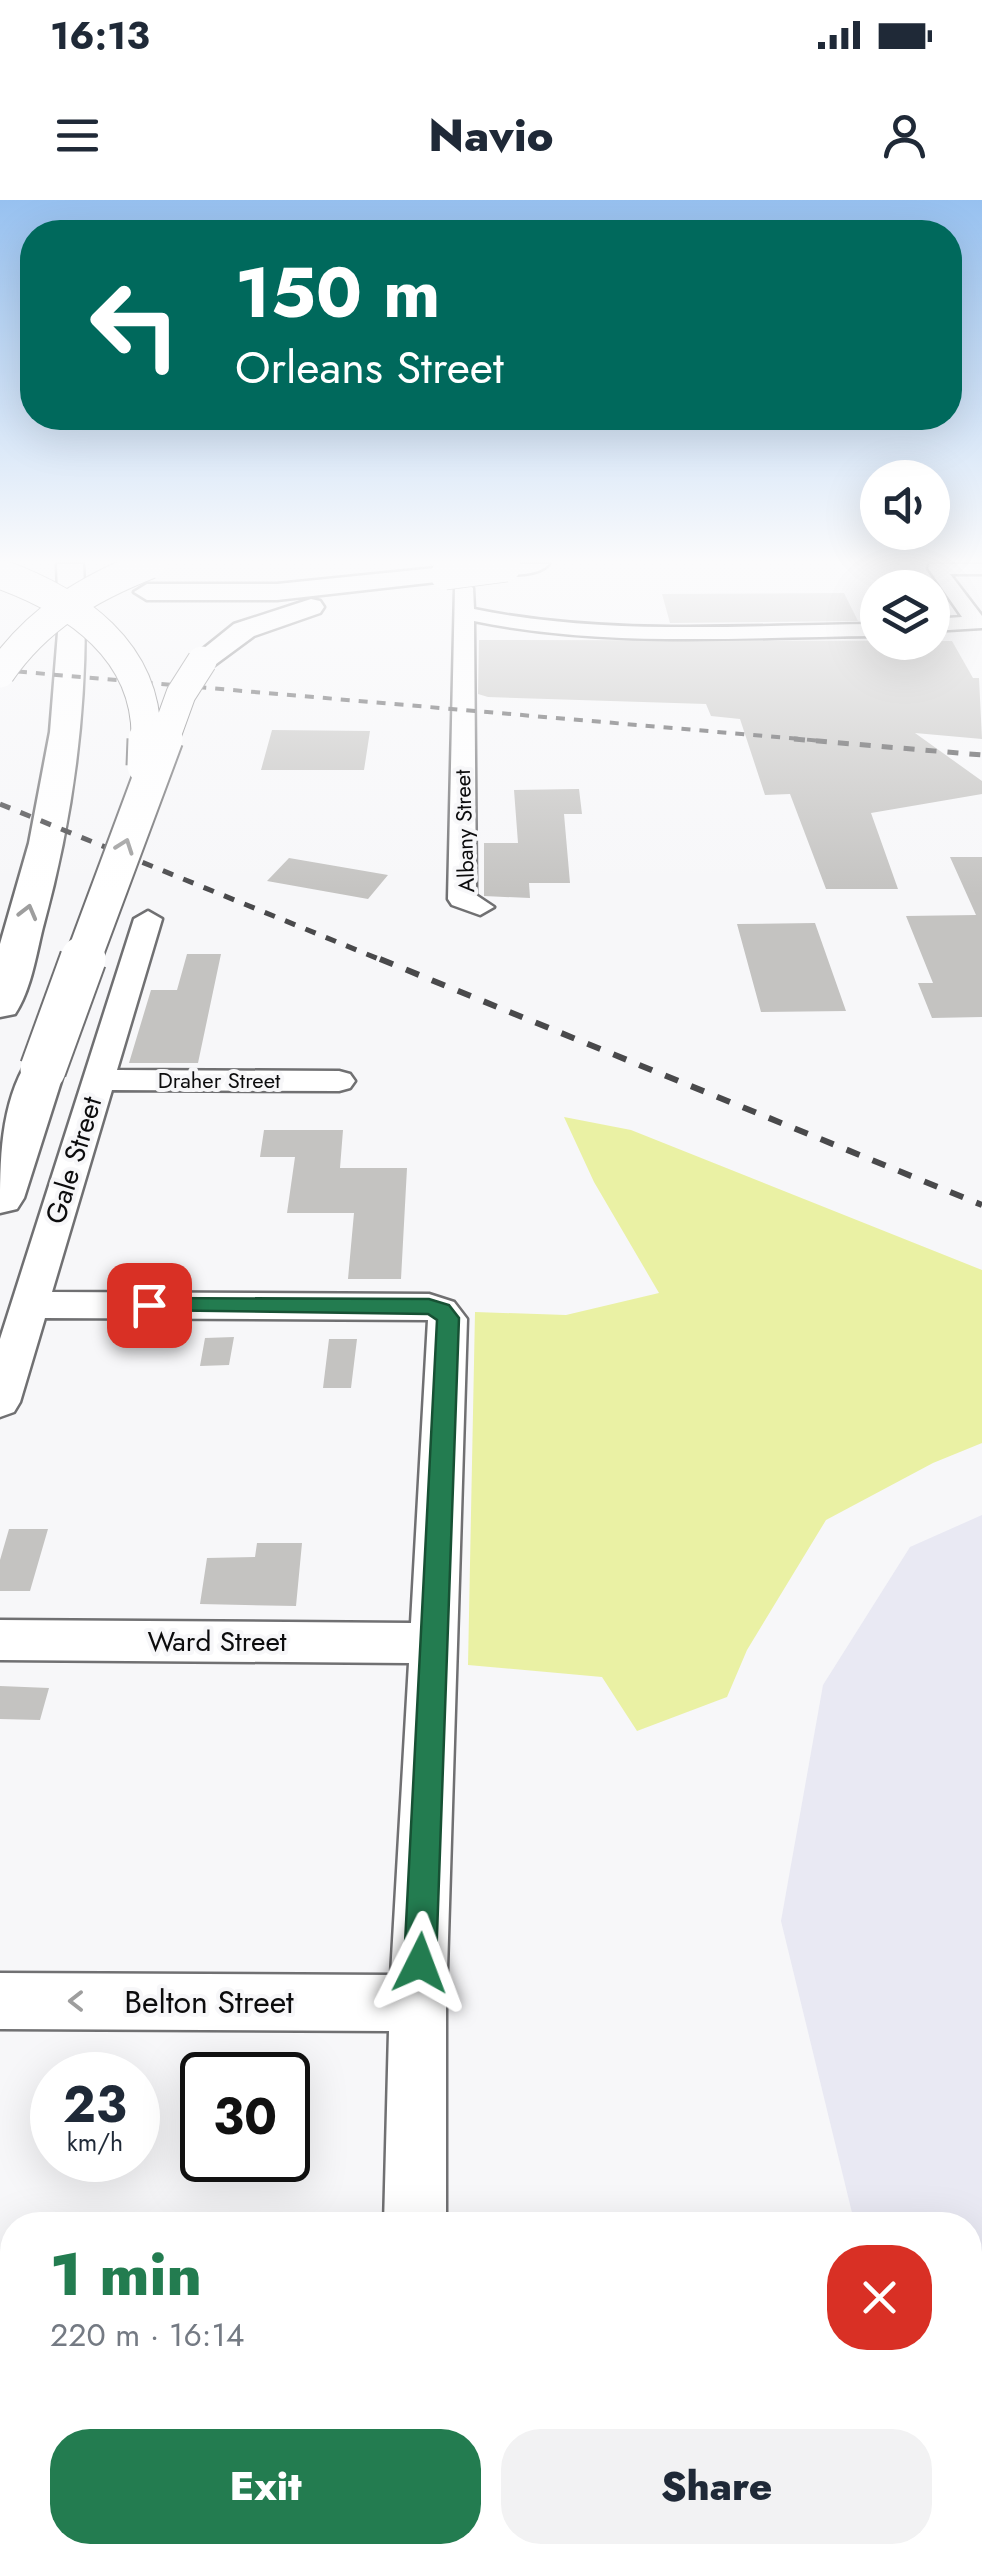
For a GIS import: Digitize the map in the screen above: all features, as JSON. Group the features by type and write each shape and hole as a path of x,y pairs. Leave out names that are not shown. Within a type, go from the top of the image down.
{"highway":[{"path":"28,779 45,674"},
{"path":"0,1005 29,910 66,740 72,674"},
{"path":"135,674 147,718 141,800"},
{"path":"0,1198 141,800 182,694 194,674"}],"street":[{"name":"Albany Street","path":"463,674 462,899 480,906"},
{"name":"Gale Street","path":"0,1402 148,918"},
{"name":"Draher Street","path":"98,1080 339,1081"},
{"path":"29,1305 429,1307 441,1310 448,1318 418,2003 415,2212"},
{"name":"Ward Street","path":"0,1640 434,1643"},
{"name":"Belton Street","path":"0,2000 418,2003"}],"shaded area":[{"path":"982,1515 982,2212 852,2212 781,1921 823,1685 910,1547"}],"green space":[{"path":"564,1117 631,1130 982,1270 982,1443 933,1463 826,1520 747,1650 727,1697 637,1731 602,1677 468,1665 475,1312 566,1315 659,1293 594,1182"}],"building":[{"path":"478,674 971,674 979,678 982,739 915,733 982,781 982,794 871,813 898,889 826,889 790,794 765,795 740,719 711,716 706,704 478,694"},
{"path":"272,730 370,731 364,770 261,770"},
{"path":"579,789 582,814 564,814 570,883 529,883 530,898 484,896 484,843 518,843 514,790"},
{"path":"950,857 982,857 982,1017 932,1018 918,983 933,983 906,916 976,915"},
{"path":"289,858 388,875 368,899 267,881"},
{"path":"815,923 846,1011 761,1012 737,924"},
{"path":"187,954 221,954 198,1063 129,1063 151,990 177,990"},
{"path":"264,1130 343,1130 340,1168 407,1168 401,1279 348,1279 354,1213 287,1213 295,1157 260,1157"},
{"path":"234,1337 229,1365 200,1366 205,1338"},
{"path":"329,1339 357,1339 351,1388 323,1388"},
{"path":"9,1529 48,1529 30,1591 0,1591 0,1560"},
{"path":"257,1543 302,1543 296,1606 200,1604 207,1558 255,1557"},
{"path":"0,1686 49,1688 40,1720 0,1719"}],"railway":[{"path":"50,674 823,741"},
{"path":"794,739 982,755"},
{"path":"0,804 386,962"},
{"path":"380,959 982,1205"}],"route":[{"path":"149,1305 429,1307 441,1310 448,1318 420,1963"}]}
